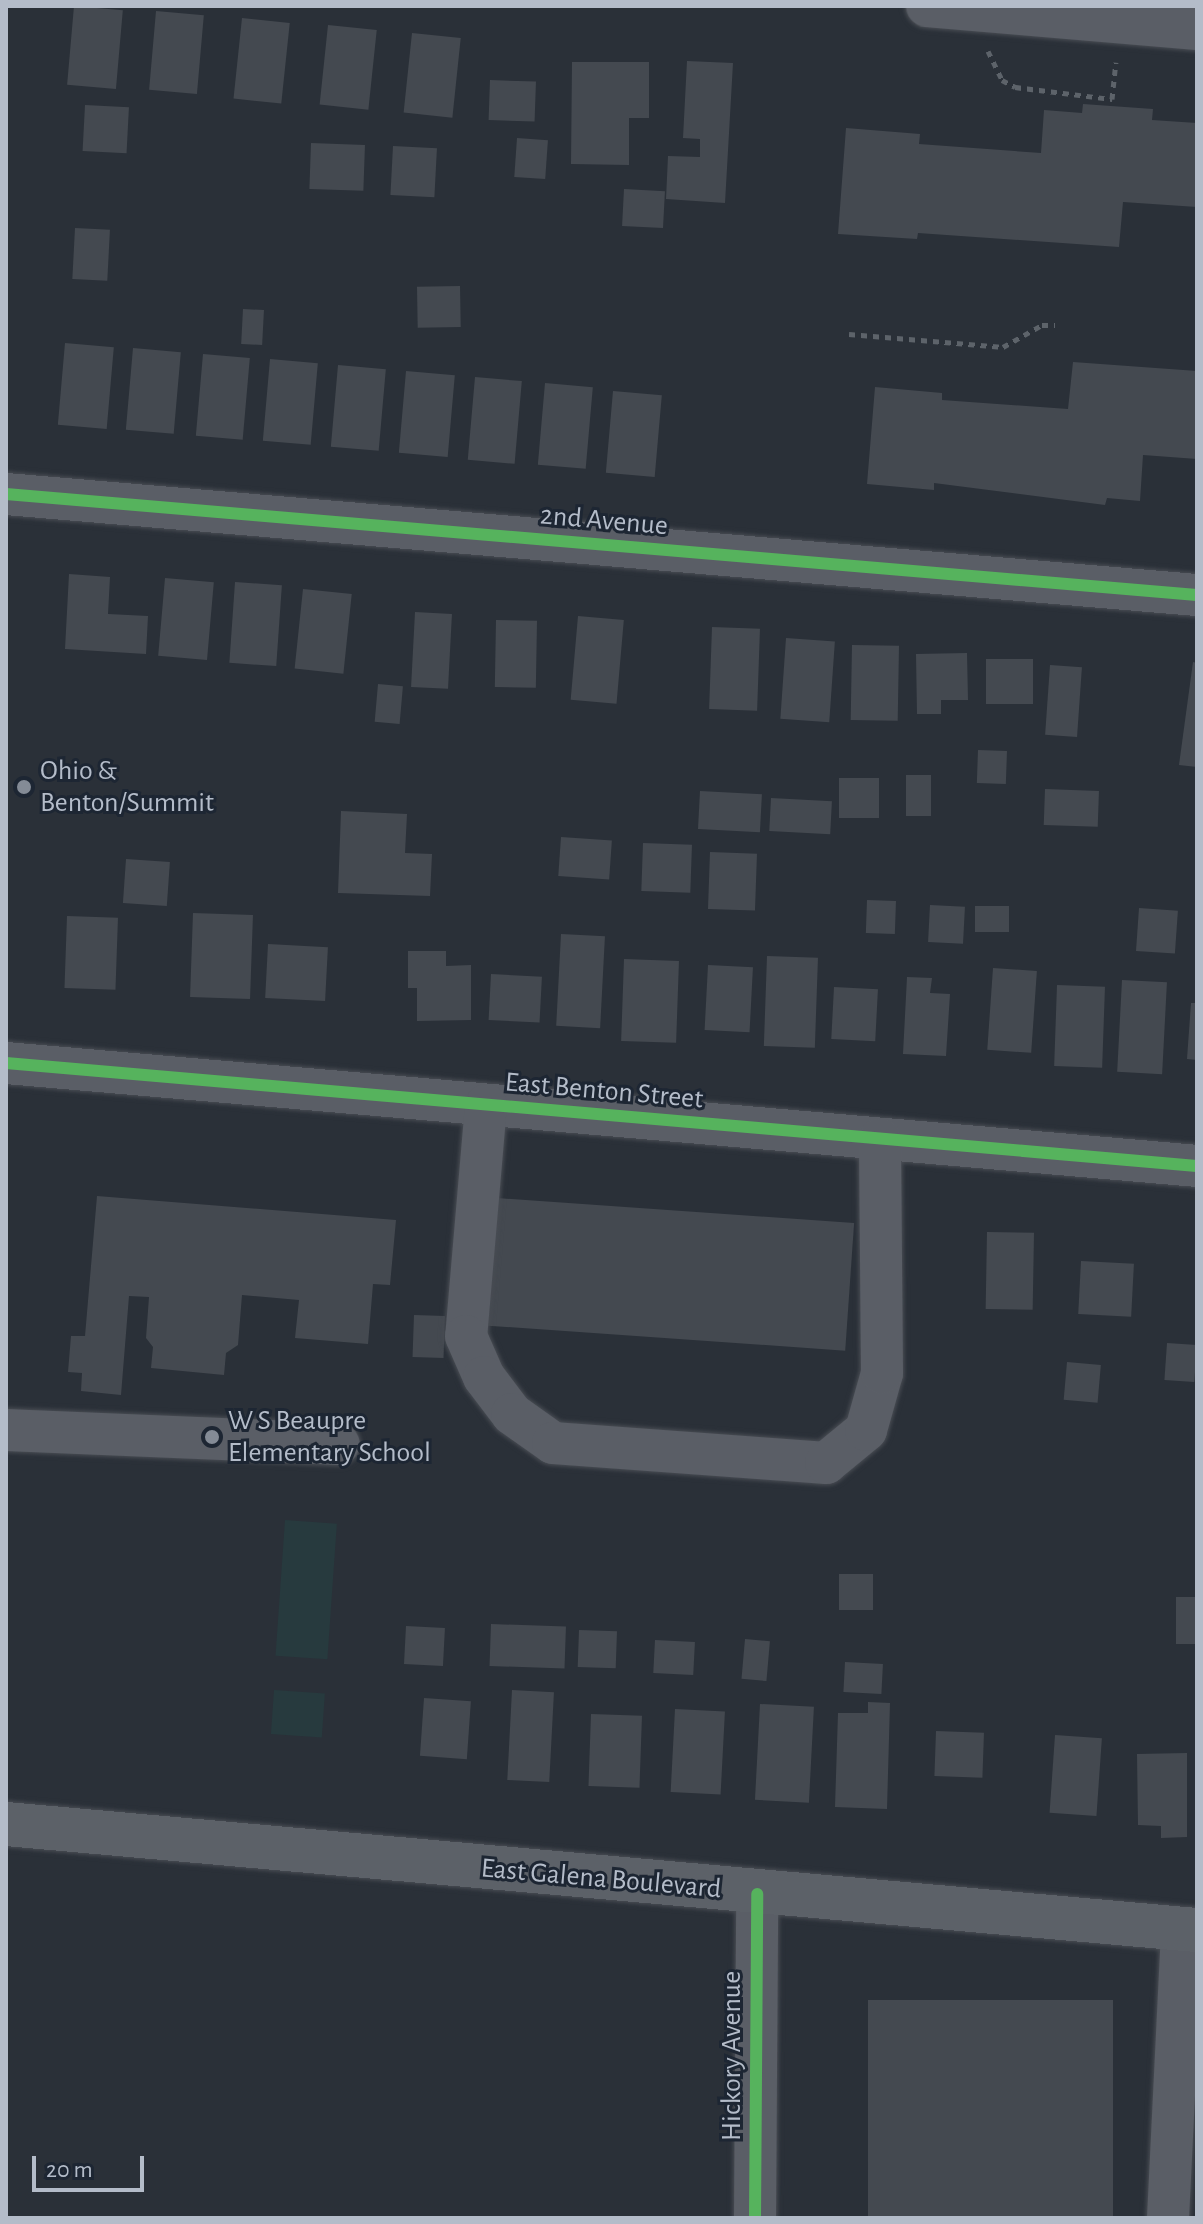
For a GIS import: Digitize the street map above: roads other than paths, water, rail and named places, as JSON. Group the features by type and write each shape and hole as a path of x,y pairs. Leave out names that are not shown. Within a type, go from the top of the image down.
{"main road":[{"name":"East Galena Boulevard","path":"6,1824 757,1894 1190,1929"}],"street":[{"path":"927,6 1197,29"},
{"name":"2nd Avenue","path":"6,494 1197,595"},
{"name":"East Benton Street","path":"6,1063 1197,1166"},
{"path":"486,1105 466,1336 484,1377 512,1414 553,1443 826,1463 866,1430 882,1373 880,1139"},
{"path":"6,1430 339,1444"},
{"name":"Hickory Avenue","path":"755,2218 757,1894"},
{"path":"1168,2218 1190,1929"}],"place":[{"name":"Ohio & Benton/Summit","path":"24,787"},
{"name":"W S Beaupre Elementary School","path":"212,1437"}]}
